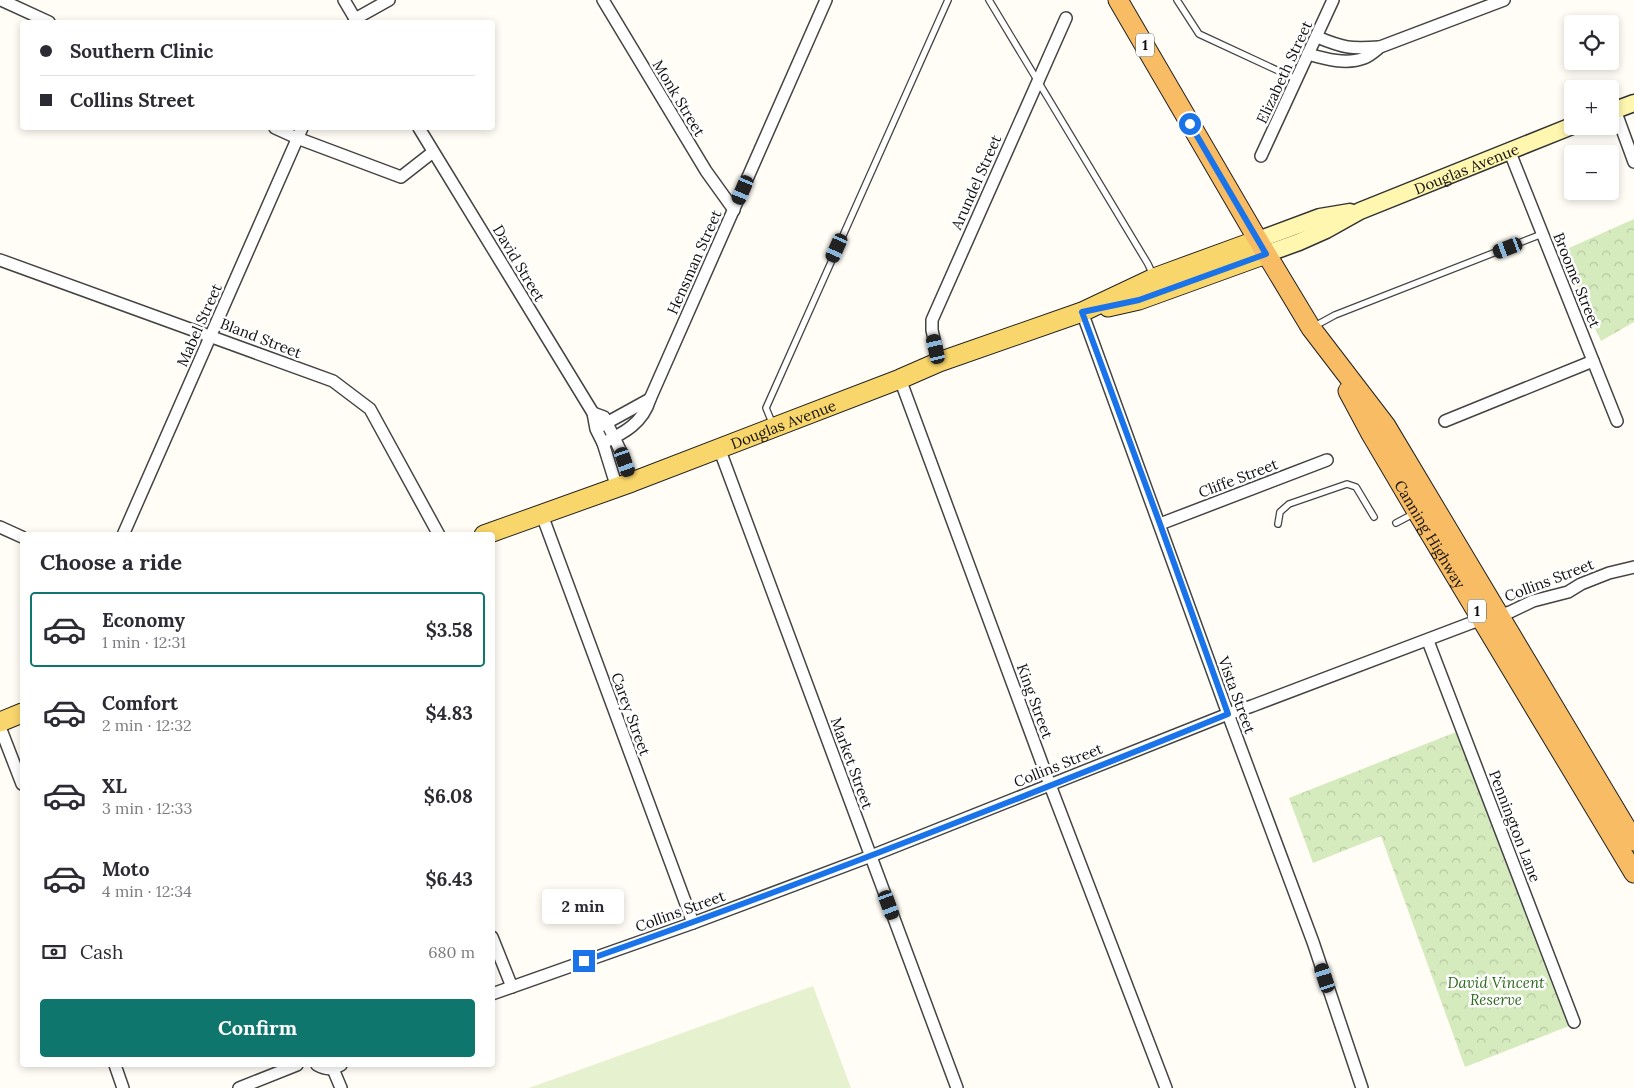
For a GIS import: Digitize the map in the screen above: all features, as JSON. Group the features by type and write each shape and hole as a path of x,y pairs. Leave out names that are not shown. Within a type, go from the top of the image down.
{"highway":[{"name":"Canning Highway","path":"1118,0 1311,328 1386,426 1634,873"},
{"name":"Canning Highway","path":"1324,346 1371,434 1417,512 1491,618 1634,841"}],"main road":[{"path":"1619,108 1634,103"},
{"name":"Douglas Avenue","path":"493,532 624,485 939,362 1082,312 1154,278 1262,247 1298,242 1326,230 1360,211 1564,129"},
{"name":"Douglas Avenue","path":"1082,312 1139,300 1262,247"},
{"path":"0,722 20,714"}],"street":[{"path":"1,0 45,20"},
{"path":"344,0 354,20"},
{"path":"357,20 389,0"},
{"name":"Monk Street","path":"603,0 706,172 734,210"},
{"name":"Hensman Street","path":"609,440 634,425 647,410 650,399 826,0"},
{"name":"Elizabeth Street","path":"1261,156 1333,0"},
{"path":"1317,37 1341,47 1354,49 1380,47 1504,0"},
{"name":"Arundel Street","path":"939,362 932,330 932,320 1066,18"},
{"path":"1308,54 1323,59 1355,61 1366,58 1380,47"},
{"path":"1619,127 1634,162"},
{"path":"285,130 300,133 401,177 433,152"},
{"name":"David Street","path":"420,130 593,413 596,429 609,440"},
{"name":"Mabel Street","path":"124,532 300,133"},
{"name":"Broome Street","path":"1509,150 1617,420"},
{"name":"Bland Street","path":"0,260 333,381 370,409 437,532"},
{"name":"Vista Street","path":"1082,312 1313,942 1362,1088"},
{"path":"1445,421 1593,361"},
{"name":"King Street","path":"900,378 1050,785 1166,1088"},
{"path":"596,429 650,399"},
{"name":"David Street","path":"593,413 604,417 607,422 609,440 624,485"},
{"name":"Market Street","path":"719,448 956,1088"},
{"name":"Cliffe Street","path":"1160,524 1327,460"},
{"name":"Carey Street","path":"542,515 692,923"},
{"path":"0,527 20,536"},
{"name":"Collins Street","path":"495,993 692,923 871,856 1228,714 1471,623 1491,618 1533,601 1568,592 1609,573 1634,566"},
{"name":"Pennington Lane","path":"1428,640 1574,1022"},
{"path":"0,728 20,779"},
{"path":"495,944 512,987"},
{"path":"116,1067 123,1088"},
{"path":"239,1088 293,1067"},
{"path":"322,1067 325,1069 337,1067 341,1088"}],"lane":[{"path":"774,427 766,408 948,0"},
{"path":"989,0 1148,264 1154,278"},
{"path":"1177,0 1198,34 1296,79"},
{"path":"1311,328 1335,315 1542,234"},
{"path":"1278,524 1280,512 1289,504 1347,484 1356,488 1374,517"},
{"path":"1396,523 1417,512"}],"green space":[{"path":"1634,219 1634,322 1601,341 1560,252"},
{"name":"David Vincent Reserve","path":"1456,732 1569,1026 1465,1067 1381,836 1313,863 1289,798"},
{"path":"813,986 851,1088 529,1088"}],"route":[{"path":"584,961 871,856 1228,714 1082,312 1139,300 1266,254 1190,124"}]}
